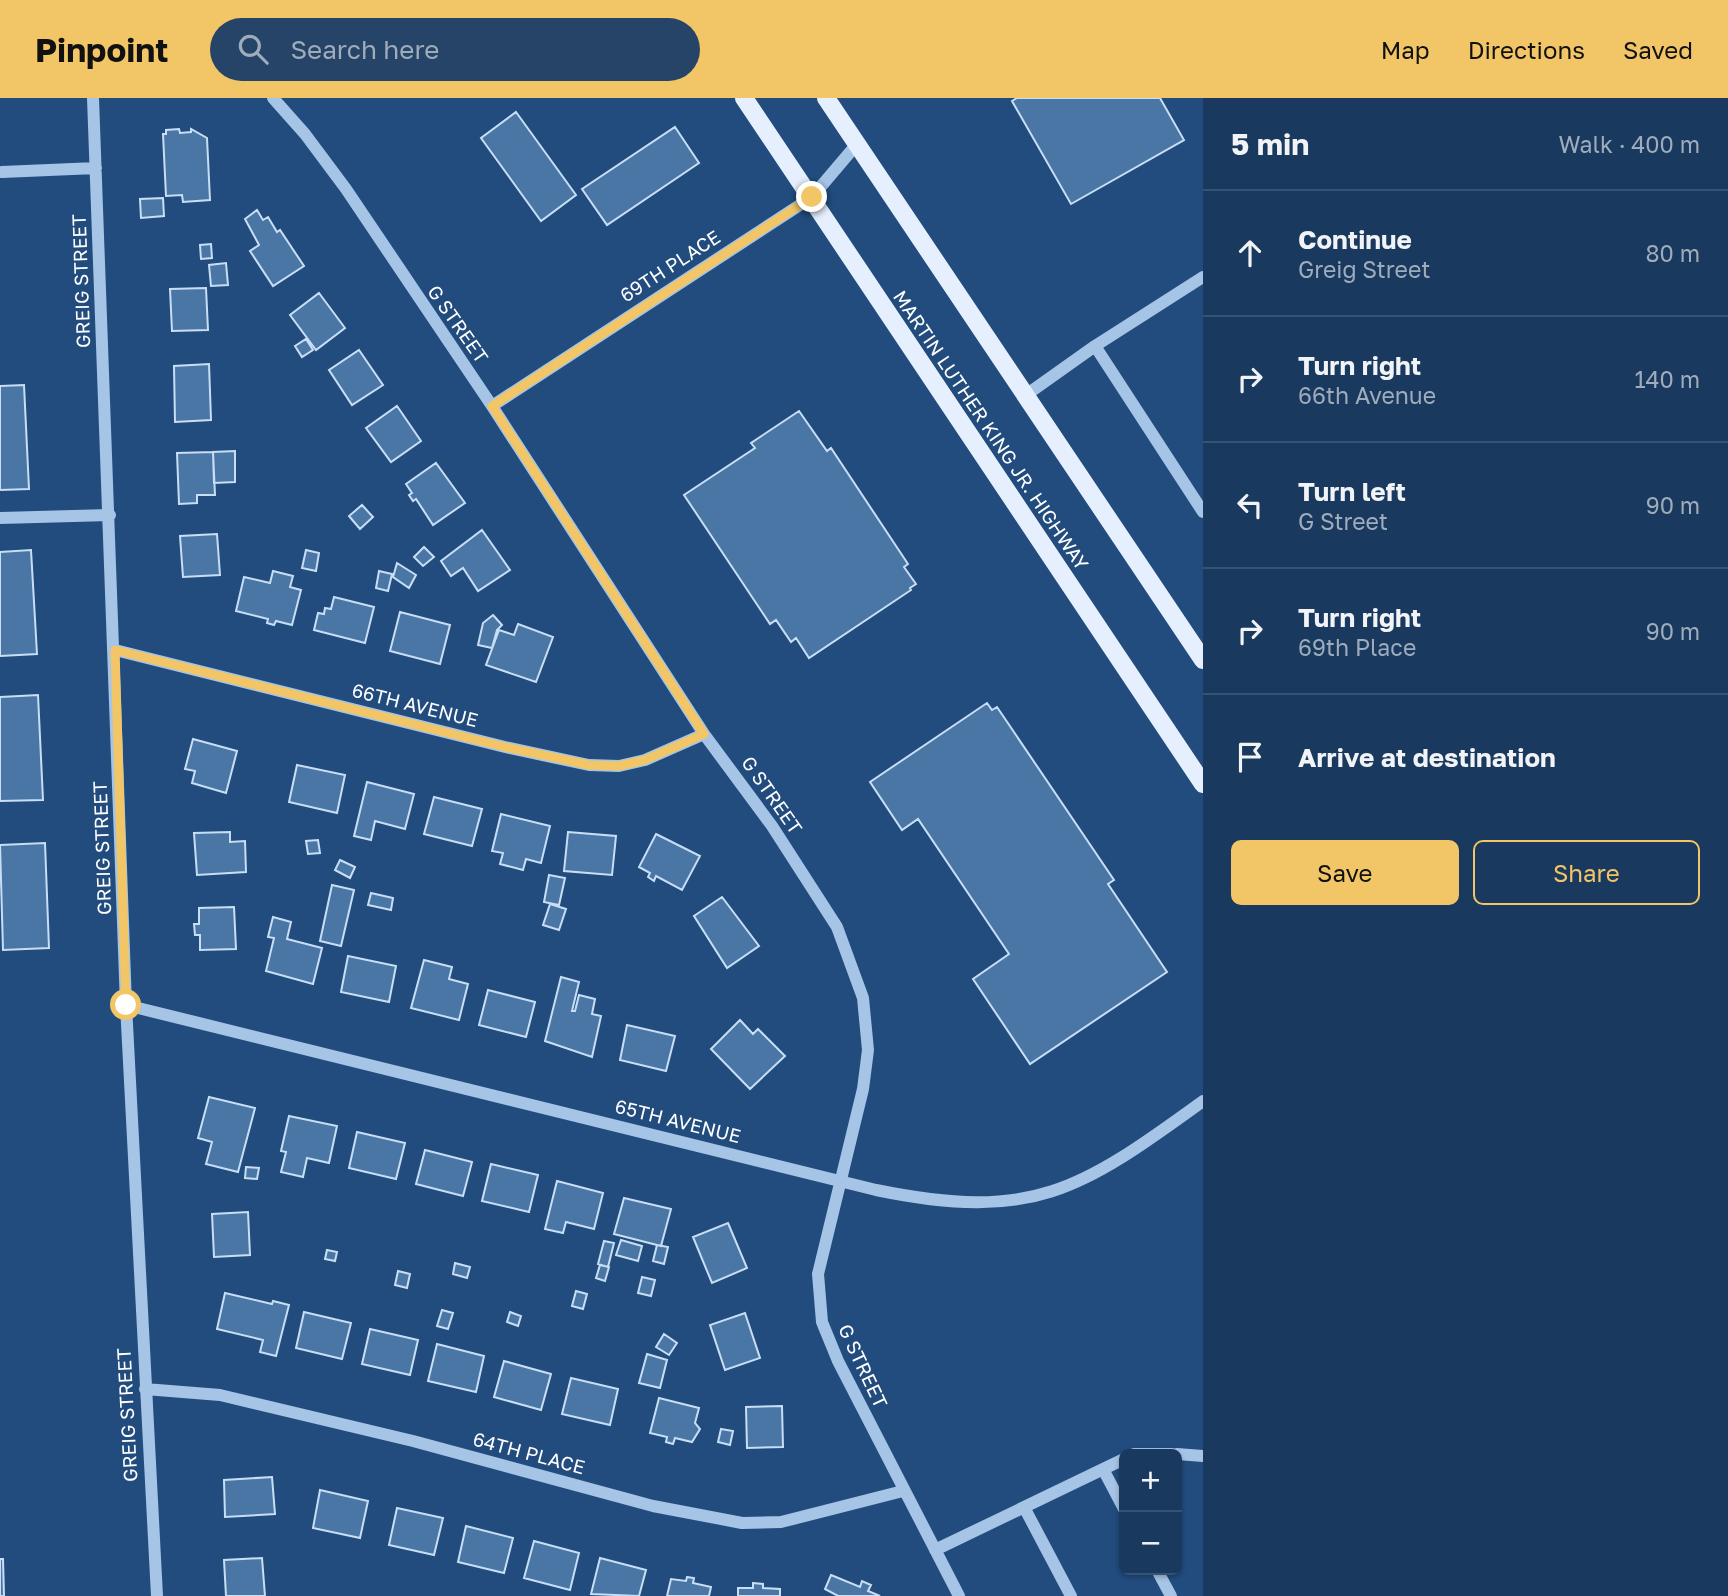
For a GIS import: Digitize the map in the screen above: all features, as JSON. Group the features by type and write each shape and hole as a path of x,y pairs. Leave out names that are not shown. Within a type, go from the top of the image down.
{"main road":[{"name":"MARTIN LUTHER KING JR. HIGHWAY","path":"744,98 1203,784"},
{"path":"826,98 1203,660"}],"street":[{"name":"GREIG STREET","path":"93,98 126,1005 157,1596"},
{"name":"G STREET","path":"273,98 305,134 346,189 492,406 704,734 772,826 837,927 863,998 868,1050 863,1088 818,1274 822,1322 904,1491 960,1596"},
{"name":"69TH PLACE","path":"492,406 812,197 857,144"},
{"path":"2,172 96,168"},
{"path":"1026,395 1095,346 1203,277"},
{"path":"1095,346 1203,512"},
{"path":"0,518 110,515"},
{"name":"66TH AVENUE","path":"115,650 505,747 589,765 619,766 645,760 704,734"},
{"name":"65TH AVENUE","path":"126,1005 840,1181 948,1202 993,1204 1030,1199 1066,1188 1100,1172 1203,1101"},
{"name":"64TH PLACE","path":"145,1389 206,1392 246,1400 413,1441 653,1506 742,1523 781,1522 904,1491"},
{"path":"1182,1455 1203,1456"},
{"path":"935,1550 1119,1462"},
{"path":"1104,1469 1119,1498"},
{"path":"1025,1509 1071,1596"},
{"path":"1160,1575 1171,1596"}],"building":[{"path":"1017,98 1160,98 1184,140 1071,204 1012,101"},
{"path":"516,112 576,195 541,221 481,138"},
{"path":"675,127 699,163 607,225 582,189"},
{"path":"179,129 180,133 191,132 191,129 207,138 210,200 183,202 182,195 166,196 163,134 166,134 166,130"},
{"path":"163,198 164,216 141,218 140,199"},
{"path":"257,210 263,220 268,217 277,232 280,230 304,266 273,286 250,251 259,245 245,219"},
{"path":"211,244 212,258 201,259 200,245"},
{"path":"226,263 228,285 211,286 209,265"},
{"path":"206,288 208,330 172,331 170,289"},
{"path":"319,293 345,328 316,350 290,315"},
{"path":"306,339 313,350 302,357 295,346"},
{"path":"359,350 383,385 352,405 329,370"},
{"path":"209,364 211,420 175,422 174,366"},
{"path":"24,385 29,489 0,490 0,386"},
{"path":"397,406 421,441 391,462 366,428"},
{"path":"799,411 827,451 831,448 908,564 904,567 916,584 809,658 796,638 791,642 776,620 770,624 684,495 755,448 751,443"},
{"path":"235,451 235,482 214,483 213,452"},
{"path":"213,452 215,495 197,495 197,503 179,504 177,453"},
{"path":"436,463 465,503 433,525 416,499 413,501 409,495 412,493 406,484"},
{"path":"362,505 373,517 360,529 349,516"},
{"path":"482,530 510,570 478,591 463,568 451,576 441,561"},
{"path":"217,534 220,575 183,577 180,536"},
{"path":"424,547 434,557 423,566 414,557"},
{"path":"31,550 37,654 0,656 0,552"},
{"path":"306,550 319,553 316,571 302,568"},
{"path":"397,563 416,575 409,588 393,577"},
{"path":"273,571 293,576 290,587 301,590 292,625 276,621 274,625 267,623 268,619 236,611 244,577 270,583"},
{"path":"379,571 392,574 388,591 376,588"},
{"path":"334,597 374,607 365,643 314,630 318,613 324,614 325,608 331,609"},
{"path":"400,612 450,625 440,664 390,651"},
{"path":"493,615 502,625 497,630 492,648 478,645 483,623"},
{"path":"518,624 553,637 536,682 486,665 499,630 514,635"},
{"path":"38,695 43,800 0,801 0,697"},
{"path":"987,703 992,710 997,707 1114,880 1108,884 1167,972 1030,1064 973,979 1009,954 918,819 902,830 870,782"},
{"path":"193,739 237,751 226,793 192,783 195,771 185,769"},
{"path":"297,765 345,775 337,813 289,802"},
{"path":"367,782 414,794 405,829 375,821 371,840 354,836"},
{"path":"434,797 482,809 472,846 424,834"},
{"path":"501,814 550,826 541,863 526,859 523,870 500,864 503,853 492,851"},
{"path":"230,832 230,842 245,841 246,872 197,875 194,833"},
{"path":"568,832 616,836 612,875 564,871"},
{"path":"656,834 700,856 682,890 656,876 654,881 648,877 650,873 639,867"},
{"path":"318,840 320,853 308,854 306,841"},
{"path":"45,843 49,948 3,950 0,845"},
{"path":"340,860 355,867 350,878 335,870"},
{"path":"549,875 565,878 559,905 544,902"},
{"path":"332,885 354,890 341,946 320,941"},
{"path":"371,893 393,898 391,910 368,905"},
{"path":"722,897 759,946 727,968 694,916"},
{"path":"550,904 566,909 559,930 543,925"},
{"path":"234,907 236,949 200,950 200,935 195,935 194,924 199,924 199,908"},
{"path":"273,917 291,922 287,939 322,948 313,984 266,971 274,938 268,937"},
{"path":"348,956 396,966 389,1002 341,992"},
{"path":"424,960 452,967 449,979 468,984 459,1020 411,1008"},
{"path":"561,977 579,982 572,1011 575,1011 579,995 595,999 592,1014 601,1016 592,1057 545,1041"},
{"path":"488,990 535,1002 526,1037 479,1025"},
{"path":"740,1020 753,1034 758,1029 785,1056 750,1089 711,1049"},
{"path":"627,1025 675,1036 666,1071 620,1060"},
{"path":"209,1097 255,1108 238,1172 206,1164 212,1142 198,1138"},
{"path":"289,1116 337,1126 329,1163 307,1158 303,1177 281,1172 286,1152 281,1151"},
{"path":"357,1132 405,1143 396,1179 349,1168"},
{"path":"425,1150 472,1162 463,1196 416,1184"},
{"path":"491,1164 538,1175 529,1212 482,1201"},
{"path":"246,1167 259,1168 257,1179 245,1178"},
{"path":"557,1181 603,1193 594,1229 566,1222 563,1233 545,1229"},
{"path":"624,1198 671,1209 661,1246 614,1234"},
{"path":"248,1212 250,1255 214,1257 212,1214"},
{"path":"728,1223 747,1268 712,1283 693,1237"},
{"path":"621,1240 642,1246 638,1261 616,1255"},
{"path":"604,1241 614,1243 608,1267 598,1264"},
{"path":"657,1245 668,1247 664,1264 653,1261"},
{"path":"327,1250 337,1252 335,1261 325,1259"},
{"path":"455,1263 470,1267 467,1278 453,1274"},
{"path":"600,1265 609,1267 605,1281 596,1278"},
{"path":"398,1271 410,1274 407,1288 395,1285"},
{"path":"642,1277 655,1280 651,1296 638,1293"},
{"path":"576,1291 587,1294 583,1309 572,1306"},
{"path":"225,1293 272,1304 273,1301 289,1305 276,1356 260,1352 263,1340 217,1329"},
{"path":"442,1310 453,1313 448,1329 437,1326"},
{"path":"304,1312 351,1323 342,1359 296,1348"},
{"path":"510,1312 521,1316 518,1326 507,1322"},
{"path":"745,1313 760,1358 725,1370 710,1325"},
{"path":"370,1329 418,1340 410,1375 362,1364"},
{"path":"664,1334 677,1343 669,1355 656,1347"},
{"path":"437,1344 484,1356 476,1392 428,1381"},
{"path":"647,1354 667,1360 660,1388 639,1383"},
{"path":"504,1361 551,1374 541,1410 494,1397"},
{"path":"571,1378 618,1389 610,1425 562,1414"},
{"path":"659,1398 699,1408 695,1423 700,1429 692,1442 675,1438 673,1444 666,1442 667,1437 650,1433"},
{"path":"782,1406 783,1447 747,1448 746,1407"},
{"path":"721,1429 733,1431 730,1445 718,1442"},
{"path":"272,1477 275,1514 225,1517 224,1480"},
{"path":"320,1490 368,1501 360,1538 313,1528"},
{"path":"397,1508 443,1518 434,1555 389,1545"},
{"path":"466,1526 513,1538 504,1573 458,1562"},
{"path":"534,1541 579,1553 570,1590 524,1578"},
{"path":"262,1558 265,1596 226,1596 224,1560"},
{"path":"600,1558 646,1570 639,1596 591,1594"},
{"path":"0,1559 3,1559 4,1596 0,1596"},
{"path":"831,1575 860,1587 862,1581 871,1585 868,1591 880,1596 838,1596 825,1589"},
{"path":"687,1577 694,1578 693,1583 711,1587 709,1596 667,1596 671,1579 686,1581"},
{"path":"753,1583 763,1584 763,1588 780,1589 780,1596 738,1596 738,1588 753,1588"}],"route":[{"path":"126,1005 115,650 505,747 589,765 619,766 645,760 704,734 492,406 812,197"}]}
